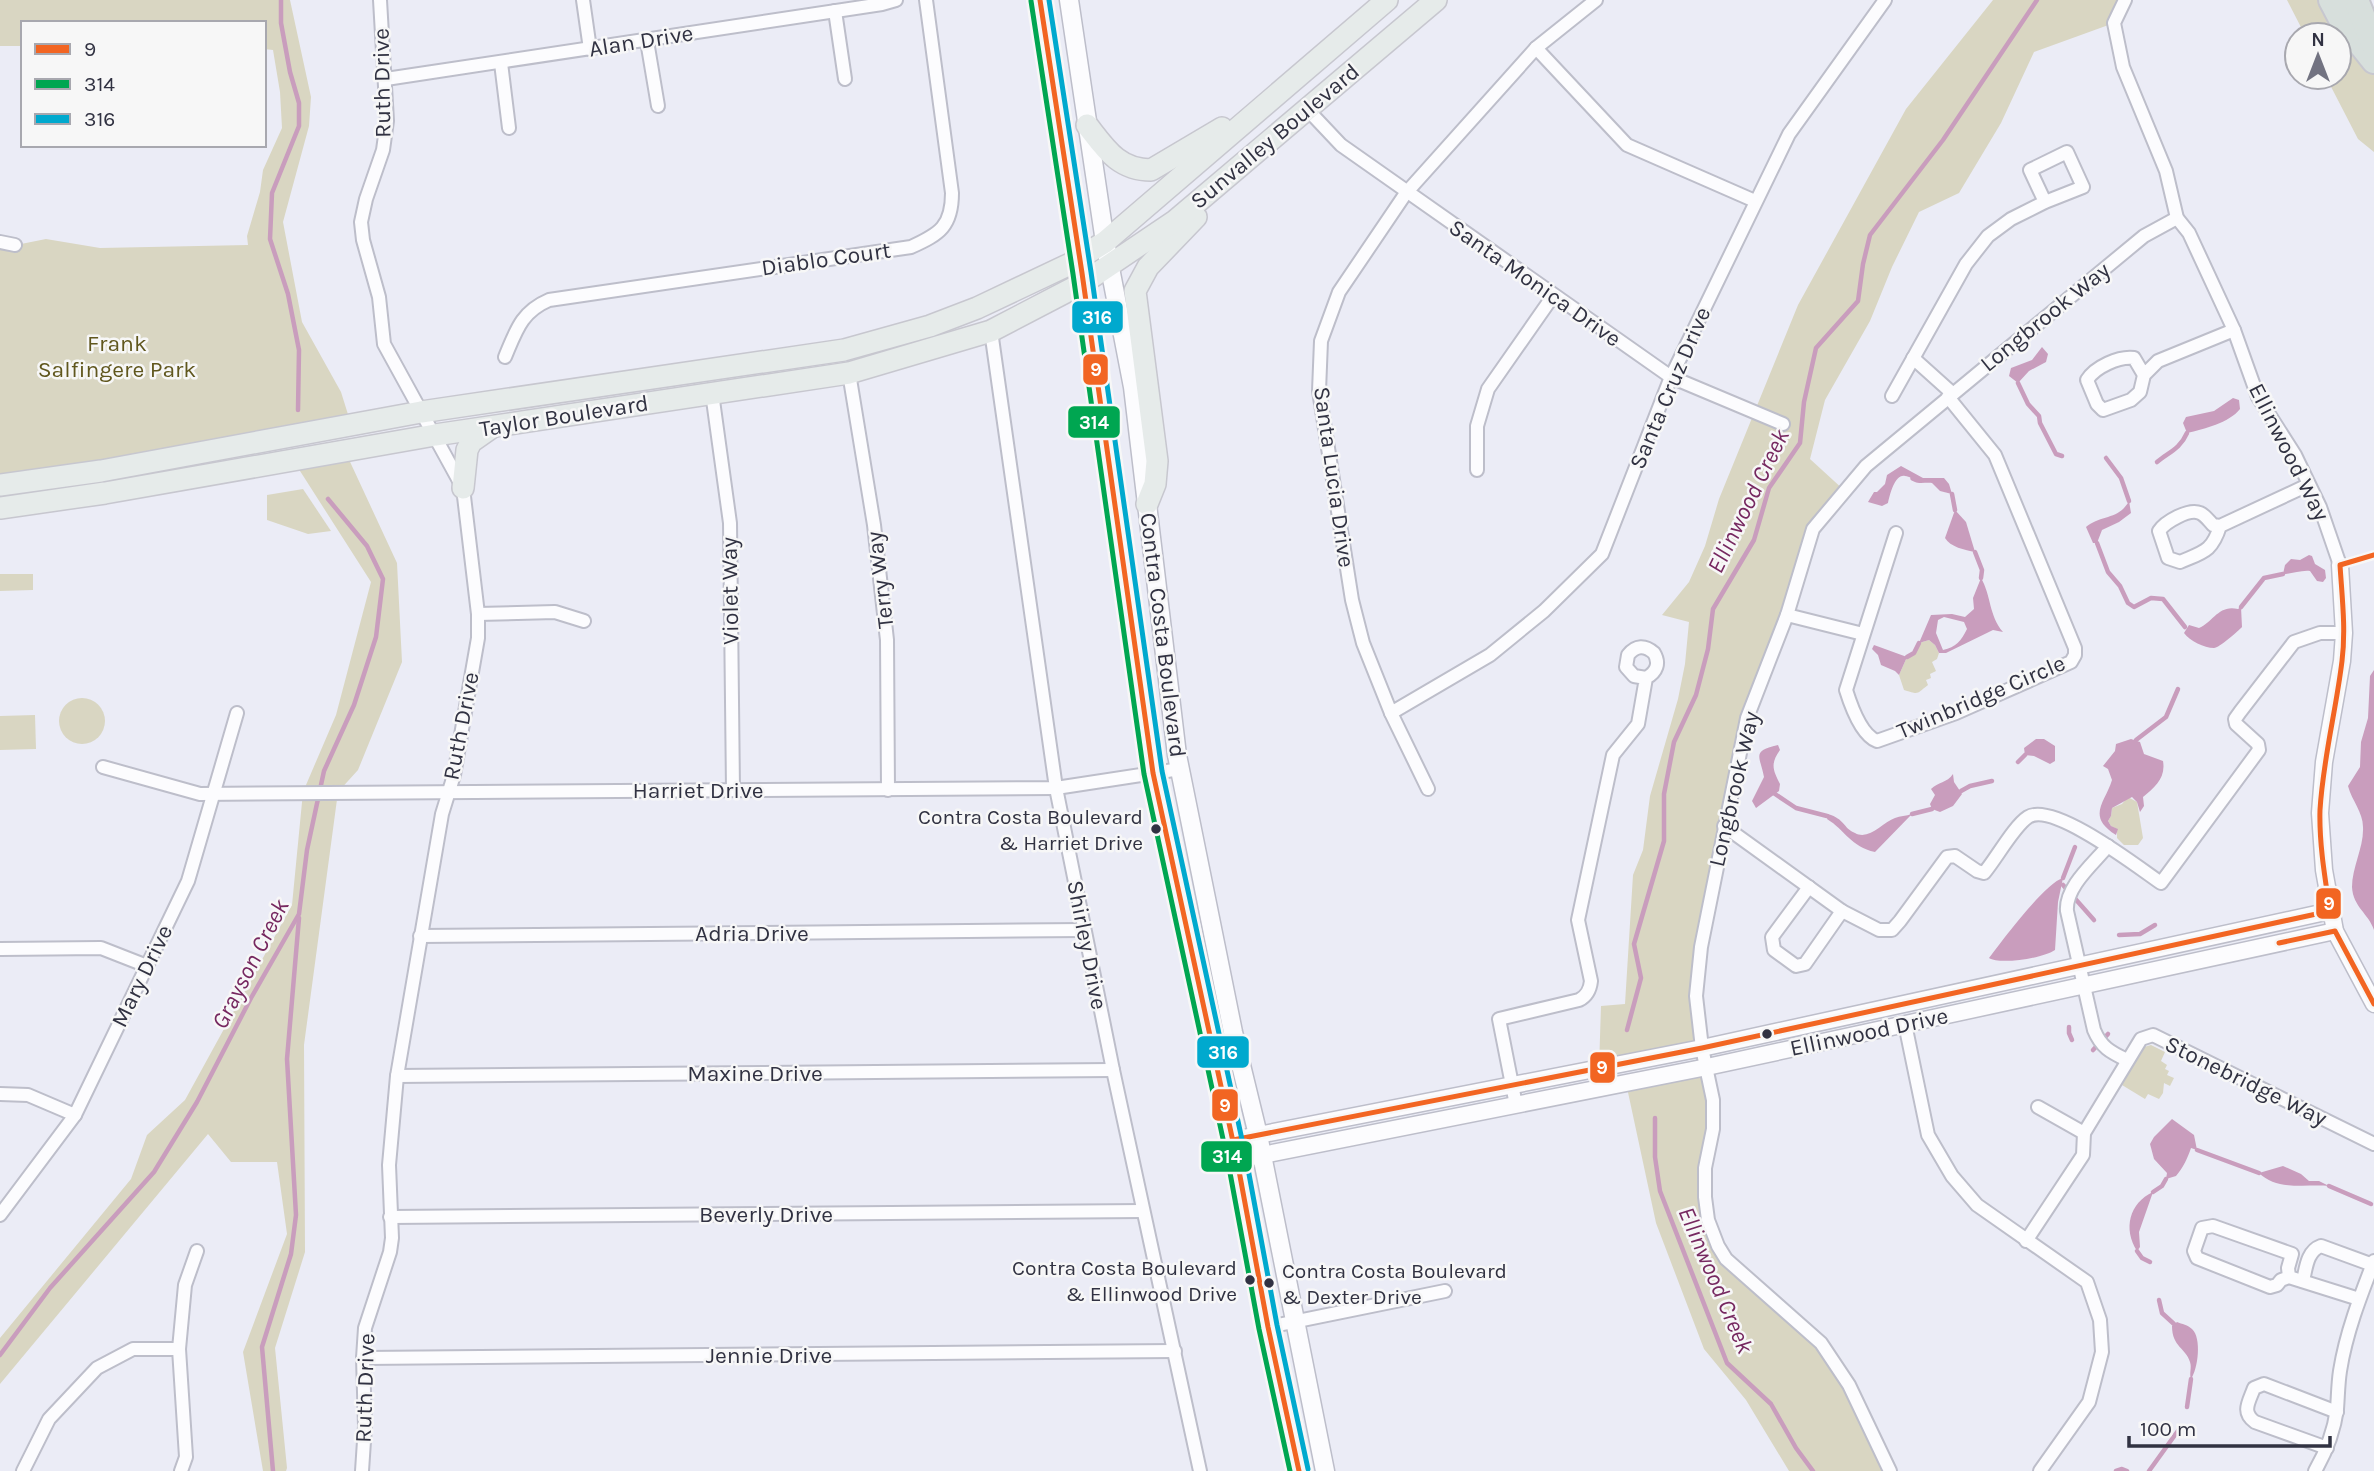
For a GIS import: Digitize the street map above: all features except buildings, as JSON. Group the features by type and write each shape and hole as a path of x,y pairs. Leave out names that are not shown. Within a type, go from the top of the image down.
{"highway":[{"path":"2331,0 2342,21 2374,61"},
{"path":"2356,0 2374,46"}],"main road":[{"name":"Contra Costa Boulevard","path":"1040,0 1153,773 1233,1140 1268,1327 1299,1471"},
{"path":"1058,0 1063,29 1076,52"},
{"name":"Contra Costa Boulevard","path":"1069,0 1105,242 1133,387 1180,769 1233,1032 1258,1135 1325,1471"},
{"name":"Sunvalley Boulevard","path":"1105,242 1387,0"},
{"name":"Sunvalley Boulevard","path":"1111,266 1175,221 1436,0"},
{"path":"1307,109 1304,91 1308,83 1363,35 1368,29 1369,16"},
{"path":"1087,125 1119,162 1129,167 1151,170 1272,99"},
{"path":"1147,504 1155,484 1157,461 1135,290 1148,267 1195,220 1209,191"},
{"name":"Taylor Boulevard","path":"0,485 101,471 421,412 844,350 930,326 977,308 1079,258 1105,242"},
{"name":"Taylor Boulevard","path":"0,508 105,494 435,435 849,373 991,331 1083,284 1111,266"},
{"path":"463,488 467,450 471,442 492,427"}],"street":[{"name":"Ruth Drive","path":"362,1471 365,1328 390,1252 389,1165 397,1076 420,936 448,792 454,775 478,638 478,614 463,488 384,344 379,297 363,240 361,222 383,150 387,121 380,0"},
{"path":"583,0 590,49"},
{"name":"Alan Drive","path":"386,79 647,41 896,0"},
{"name":"Diablo Court","path":"505,357 526,315 535,306 549,300 911,247 933,236 946,223 952,211 952,193 926,0"},
{"name":"Santa Lucia Drive","path":"1428,789 1391,713 1363,642 1352,600 1319,391 1321,341 1339,292 1406,193 1536,48 1596,0"},
{"name":"Santa Cruz Drive","path":"1391,713 1490,654 1544,611 1602,554 1671,377 1789,134 1885,0"},
{"name":"Ellinwood Way","path":"2125,0 2114,23 2123,67 2166,171 2177,218 2189,233 2234,330 2258,397 2295,455 2320,507 2340,565 2344,633 2342,662 2324,762 2320,813 2324,870 2335,931 2374,1004"},
{"path":"835,11 845,79"},
{"path":"647,41 658,106"},
{"path":"1536,48 1628,145 1755,201"},
{"path":"501,62 509,128"},
{"name":"Santa Monica Drive","path":"1307,109 1340,145 1671,377 1783,424"},
{"path":"1892,396 1966,264 1988,236 2011,219 2083,187 2067,152 2030,170 2045,202"},
{"name":"Longbrook Way","path":"1890,1471 1849,1385 1821,1343 1726,1259 1708,1220 1705,1168 1713,1129 1713,1100 1702,1048 1696,996 1701,947 1747,718 1787,615 1813,529 1866,466 2144,236 2177,218"},
{"path":"0,242 15,245"},
{"path":"1477,470 1477,426 1488,389 1553,296"},
{"path":"2144,375 2134,358 2127,357 2092,372 2087,380 2097,404 2103,410 2131,400 2140,391 2144,375 2158,361 2234,330"},
{"name":"Shirley Drive","path":"991,331 1056,788 1113,1070 1200,1471"},
{"path":"1913,358 1950,395"},
{"name":"Terry Way","path":"849,373 874,525 887,640 888,790"},
{"name":"Violet Way","path":"712,393 730,523 733,790"},
{"name":"Twinbridge Circle","path":"1863,634 1846,690 1852,708 1870,738 1877,741 1956,713 2071,662 2075,655 2075,648 1995,455 1950,395"},
{"path":"2220,526 2215,541 2208,550 2180,562 2168,558 2159,531 2164,525 2192,511 2202,513 2213,525 2220,526 2308,485"},
{"path":"1787,615 1863,634 1896,533"},
{"path":"478,614 555,612 584,621"},
{"path":"1724,826 1842,911 1879,930 1892,930 1947,857 1955,856 1984,873 2021,824 2035,814 2072,824 2161,883 2259,750 2258,744 2236,724 2235,719 2240,712 2294,642 2319,633 2344,633"},
{"path":"1516,1105 1499,1019 1578,1000 1590,988 1591,981 1578,920 1613,755 1638,724 1646,678"},
{"name":"Mary Drive","path":"0,1215 75,1115 188,881 237,713"},
{"name":"Harriet Drive","path":"103,767 200,794 1056,788 1180,769"},
{"path":"2108,846 2073,888 2066,903 2098,1041 2106,1050 2127,1060"},
{"path":"1809,887 1772,937 1774,950 1796,965 1805,964 1842,911"},
{"name":"Ellinwood Drive","path":"1233,1140 1702,1048 2330,911"},
{"name":"Adria Drive","path":"420,936 1084,930"},
{"name":"Ellinwood Drive","path":"1237,1160 1707,1067 2335,931"},
{"path":"0,949 100,948 147,966"},
{"path":"1905,1024 1928,1135 1952,1176 1977,1205 2087,1282 2100,1320 2102,1352 2089,1402 2040,1471"},
{"name":"Stonebridge Way","path":"2026,1241 2083,1155 2084,1133 2127,1060 2141,1039 2153,1035 2374,1144"},
{"name":"Maxine Drive","path":"397,1076 1113,1070"},
{"path":"0,1094 28,1096 75,1115"},
{"path":"2038,1107 2084,1133"},
{"name":"Beverly Drive","path":"390,1217 1143,1211"},
{"path":"2289,1277 2288,1268 2292,1254 2206,1226 2202,1228 2194,1251 2197,1258 2270,1287 2289,1277 2359,1299"},
{"path":"2303,1280 2312,1253 2321,1246 2373,1263 2359,1299 2339,1373 2337,1412 2328,1448 2315,1471"},
{"path":"181,1471 187,1457 179,1349 185,1285 197,1251"},
{"path":"1268,1327 1445,1291"},
{"path":"23,1471 49,1419 97,1368 134,1349 179,1349"},
{"name":"Jennie Drive","path":"363,1358 1175,1351"},
{"path":"2328,1448 2255,1422 2246,1410 2254,1388 2264,1384 2337,1412"}],"green space":[{"name":"Frank Salfingere Park","path":"0,0 290,0 311,97 309,126 283,222 302,322 341,392 351,424 0,485 0,242 16,245 46,239 100,248 248,245 247,236 260,192 263,170 282,128 280,92 273,50 266,49 266,21 21,21 21,46 0,46"},
{"path":"1993,0 2122,0 2114,23 2034,52 2001,123 1959,193 1919,212 1870,321 1825,400 1810,459 1845,491 1813,529 1747,718 1701,947 1702,1048 1599,1068 1601,1006 1625,1004 1633,875 1643,850 1650,796 1678,699 1685,664 1689,622 1662,615 1689,582 1705,546 1719,499 1798,305 1906,109"},
{"path":"2287,0 2331,0 2346,21 2298,21"},
{"path":"2353,31 2374,61 2374,152 2358,139 2333,91 2353,91"},
{"path":"345,451 397,563 402,662 358,770 338,792 304,1045 305,1252 275,1348 287,1468 286,1471 263,1471 243,1352 287,1234 277,1162 231,1162 208,1134 0,1384 0,1338 131,1179 147,1135 185,1100 292,905 303,792 336,715 371,582 293,460"},
{"path":"303,489 331,531 308,534 267,520 267,495"},
{"path":"0,574 33,574 33,590 0,591"},
{"path":"1929,640 1939,653 1937,659 1932,662 1936,671 1930,674 1931,678 1926,680 1928,685 1919,692 1904,690 1899,675 1907,657 1914,653 1919,643"},
{"path":"82,698 98,705 105,721 98,737 82,744 66,737 59,721 66,705"},
{"path":"35,715 36,749 0,750 0,716"},
{"path":"2128,797 2137,802 2143,838 2138,845 2124,845 2117,838 2117,829 2108,821 2112,808 2122,804"},
{"path":"2151,1045 2165,1052 2161,1061 2167,1065 2167,1075 2174,1078 2170,1086 2164,1083 2159,1099 2148,1094 2145,1099 2122,1085 2144,1047"},
{"path":"1707,1067 1713,1100 1705,1168 1718,1246 1821,1343 1890,1471 1789,1471 1746,1400 1704,1349 1656,1223 1626,1083"}],"shaded area":[{"path":"2042,347 2048,354 2046,362 2029,371 2018,383 2009,376 2011,368 2032,360"},
{"path":"2233,398 2239,400 2240,409 2235,414 2216,425 2187,433 2183,423 2186,417 2214,411"},
{"path":"1901,466 1923,478 1944,478 1952,494 1940,491 1932,483 1917,483 1910,477 1901,476 1894,485 1888,503 1882,506 1868,502 1874,492 1885,484 1887,475"},
{"path":"2129,501 2131,513 2102,530 2097,543 2093,543 2086,527 2120,511"},
{"path":"1955,510 1966,522 1975,552 1954,546 1945,538"},
{"path":"2309,555 2315,564 2325,570 2326,578 2323,582 2317,581 2310,571 2283,574 2285,565 2291,559 2300,560"},
{"path":"1981,578 1995,619 2003,632 1993,630 1946,653 1939,653 1929,640 1919,643 1931,615 1952,614 1965,617 1974,609 1973,598","holes":["1944,617 1964,622 1967,629 1960,640 1943,650 1936,633 1938,620"]},
{"path":"2241,607 2242,627 2214,648 2190,639 2184,633 2189,625 2199,628 2221,611"},
{"path":"1874,645 1907,657 1899,675 1881,665 1878,655 1872,649"},
{"path":"2374,670 2374,930 2353,894 2363,827 2348,786 2360,767 2361,742 2368,718 2370,676"},
{"path":"2036,739 2044,739 2055,746 2055,761 2050,764 2034,756 2025,755 2024,748"},
{"path":"2131,739 2140,742 2144,754 2163,761 2163,772 2155,786 2143,797 2144,806 2140,812 2132,797 2112,808 2108,821 2118,829 2116,835 2102,822 2100,815 2102,802 2112,780 2108,769 2103,766 2115,751 2116,744"},
{"path":"1778,745 1780,750 1774,767 1780,784 1779,791 1756,808 1752,801 1764,777 1759,755"},
{"path":"1953,774 1954,782 1962,794 1953,806 1940,812 1932,809 1930,804 1935,795 1931,789"},
{"path":"1828,814 1838,818 1851,831 1865,835 1890,820 1912,814 1875,852 1854,842 1827,819"},
{"path":"2063,878 2058,902 2055,950 2022,960 2002,961 1989,958 2035,901"},
{"path":"2172,1119 2194,1135 2197,1150 2191,1148 2179,1173 2166,1179 2167,1173 2154,1159 2150,1144"},
{"path":"2283,1166 2309,1181 2319,1181 2329,1186 2292,1186 2266,1179 2259,1173"},
{"path":"2153,1192 2139,1232 2140,1247 2137,1251 2130,1234 2131,1217 2138,1203"},
{"path":"2177,1322 2190,1328 2197,1339 2197,1361 2191,1379 2190,1362 2174,1339 2172,1326"}],"waterway":[{"name":"Grayson Creek","path":"281,0 281,23 299,103 299,126 272,193 270,239 288,294 299,350 298,410"},
{"name":"Ellinwood Creek","path":"1627,1030 1641,978 1634,944 1664,841 1664,794 1674,742 1696,695 1708,649 1713,609 1754,540 1769,488 1800,443 1804,402 1816,348 1858,301 1870,235 1943,140 2037,0"},
{"path":"2018,383 2028,404 2039,416 2056,454 2062,456"},
{"path":"2157,462 2178,447 2187,433"},
{"path":"2106,458 2121,478 2129,501"},
{"path":"1952,494 1955,510"},
{"name":"Grayson Creek","path":"0,1355 50,1288 154,1172 197,1102 251,998 299,914 307,850 324,771 354,705 376,637 383,579 367,546 328,499"},
{"path":"2097,543 2108,572 2120,586 2128,603 2134,607 2151,598 2163,599 2185,627"},
{"path":"1975,552 1982,570 1981,578"},
{"path":"2241,607 2264,578 2283,574"},
{"path":"1907,657 1914,653 1919,643"},
{"path":"2136,740 2166,717 2178,689"},
{"path":"2018,762 2025,755"},
{"path":"1961,791 1992,781"},
{"path":"1775,794 1796,808 1827,816"},
{"path":"1912,814 1932,809"},
{"path":"2063,878 2075,847"},
{"path":"2063,885 2094,920"},
{"path":"273,1471 262,1347 291,1254 296,1215 287,1059 299,918"},
{"path":"2119,935 2140,934 2155,925"},
{"path":"2069,1027 2072,1040"},
{"path":"2093,1050 2108,1034"},
{"name":"Ellinwood Creek","path":"1655,1118 1655,1157 1660,1191 1727,1363 1771,1404 1796,1448 1813,1471"},
{"path":"2197,1150 2259,1173"},
{"path":"2153,1192 2162,1186 2166,1179"},
{"path":"2329,1186 2371,1204"},
{"path":"2137,1251 2142,1258 2150,1262"},
{"path":"2159,1300 2162,1313 2174,1324"},
{"path":"2187,1407 2191,1379"},
{"path":"2149,1471 2180,1428"},
{"path":"2116,1471 2127,1471"}],"transit line":[{"name":"9","path":"1040,0 1153,773 1237,1160 1268,1327 1299,1471"},
{"name":"316","path":"1049,0 1091,272 1162,771 1246,1158 1277,1325 1308,1469"},
{"name":"314","path":"1031,1 1144,774 1228,1162 1259,1329 1290,1471"},
{"name":"9","path":"1233,1140 1702,1048 2330,911 2321,848 2320,810 2343,649 2340,565 2374,555"},
{"name":"9","path":"2279,943 2335,931 2374,1004"}],"place":[{"name":"Contra Costa Boulevard & Harriet Drive","path":"1156,829"},
{"name":"Contra Costa Boulevard & Ellinwood Drive","path":"1250,1280"},
{"name":"Contra Costa Boulevard & Dexter Drive","path":"1269,1283"}]}
